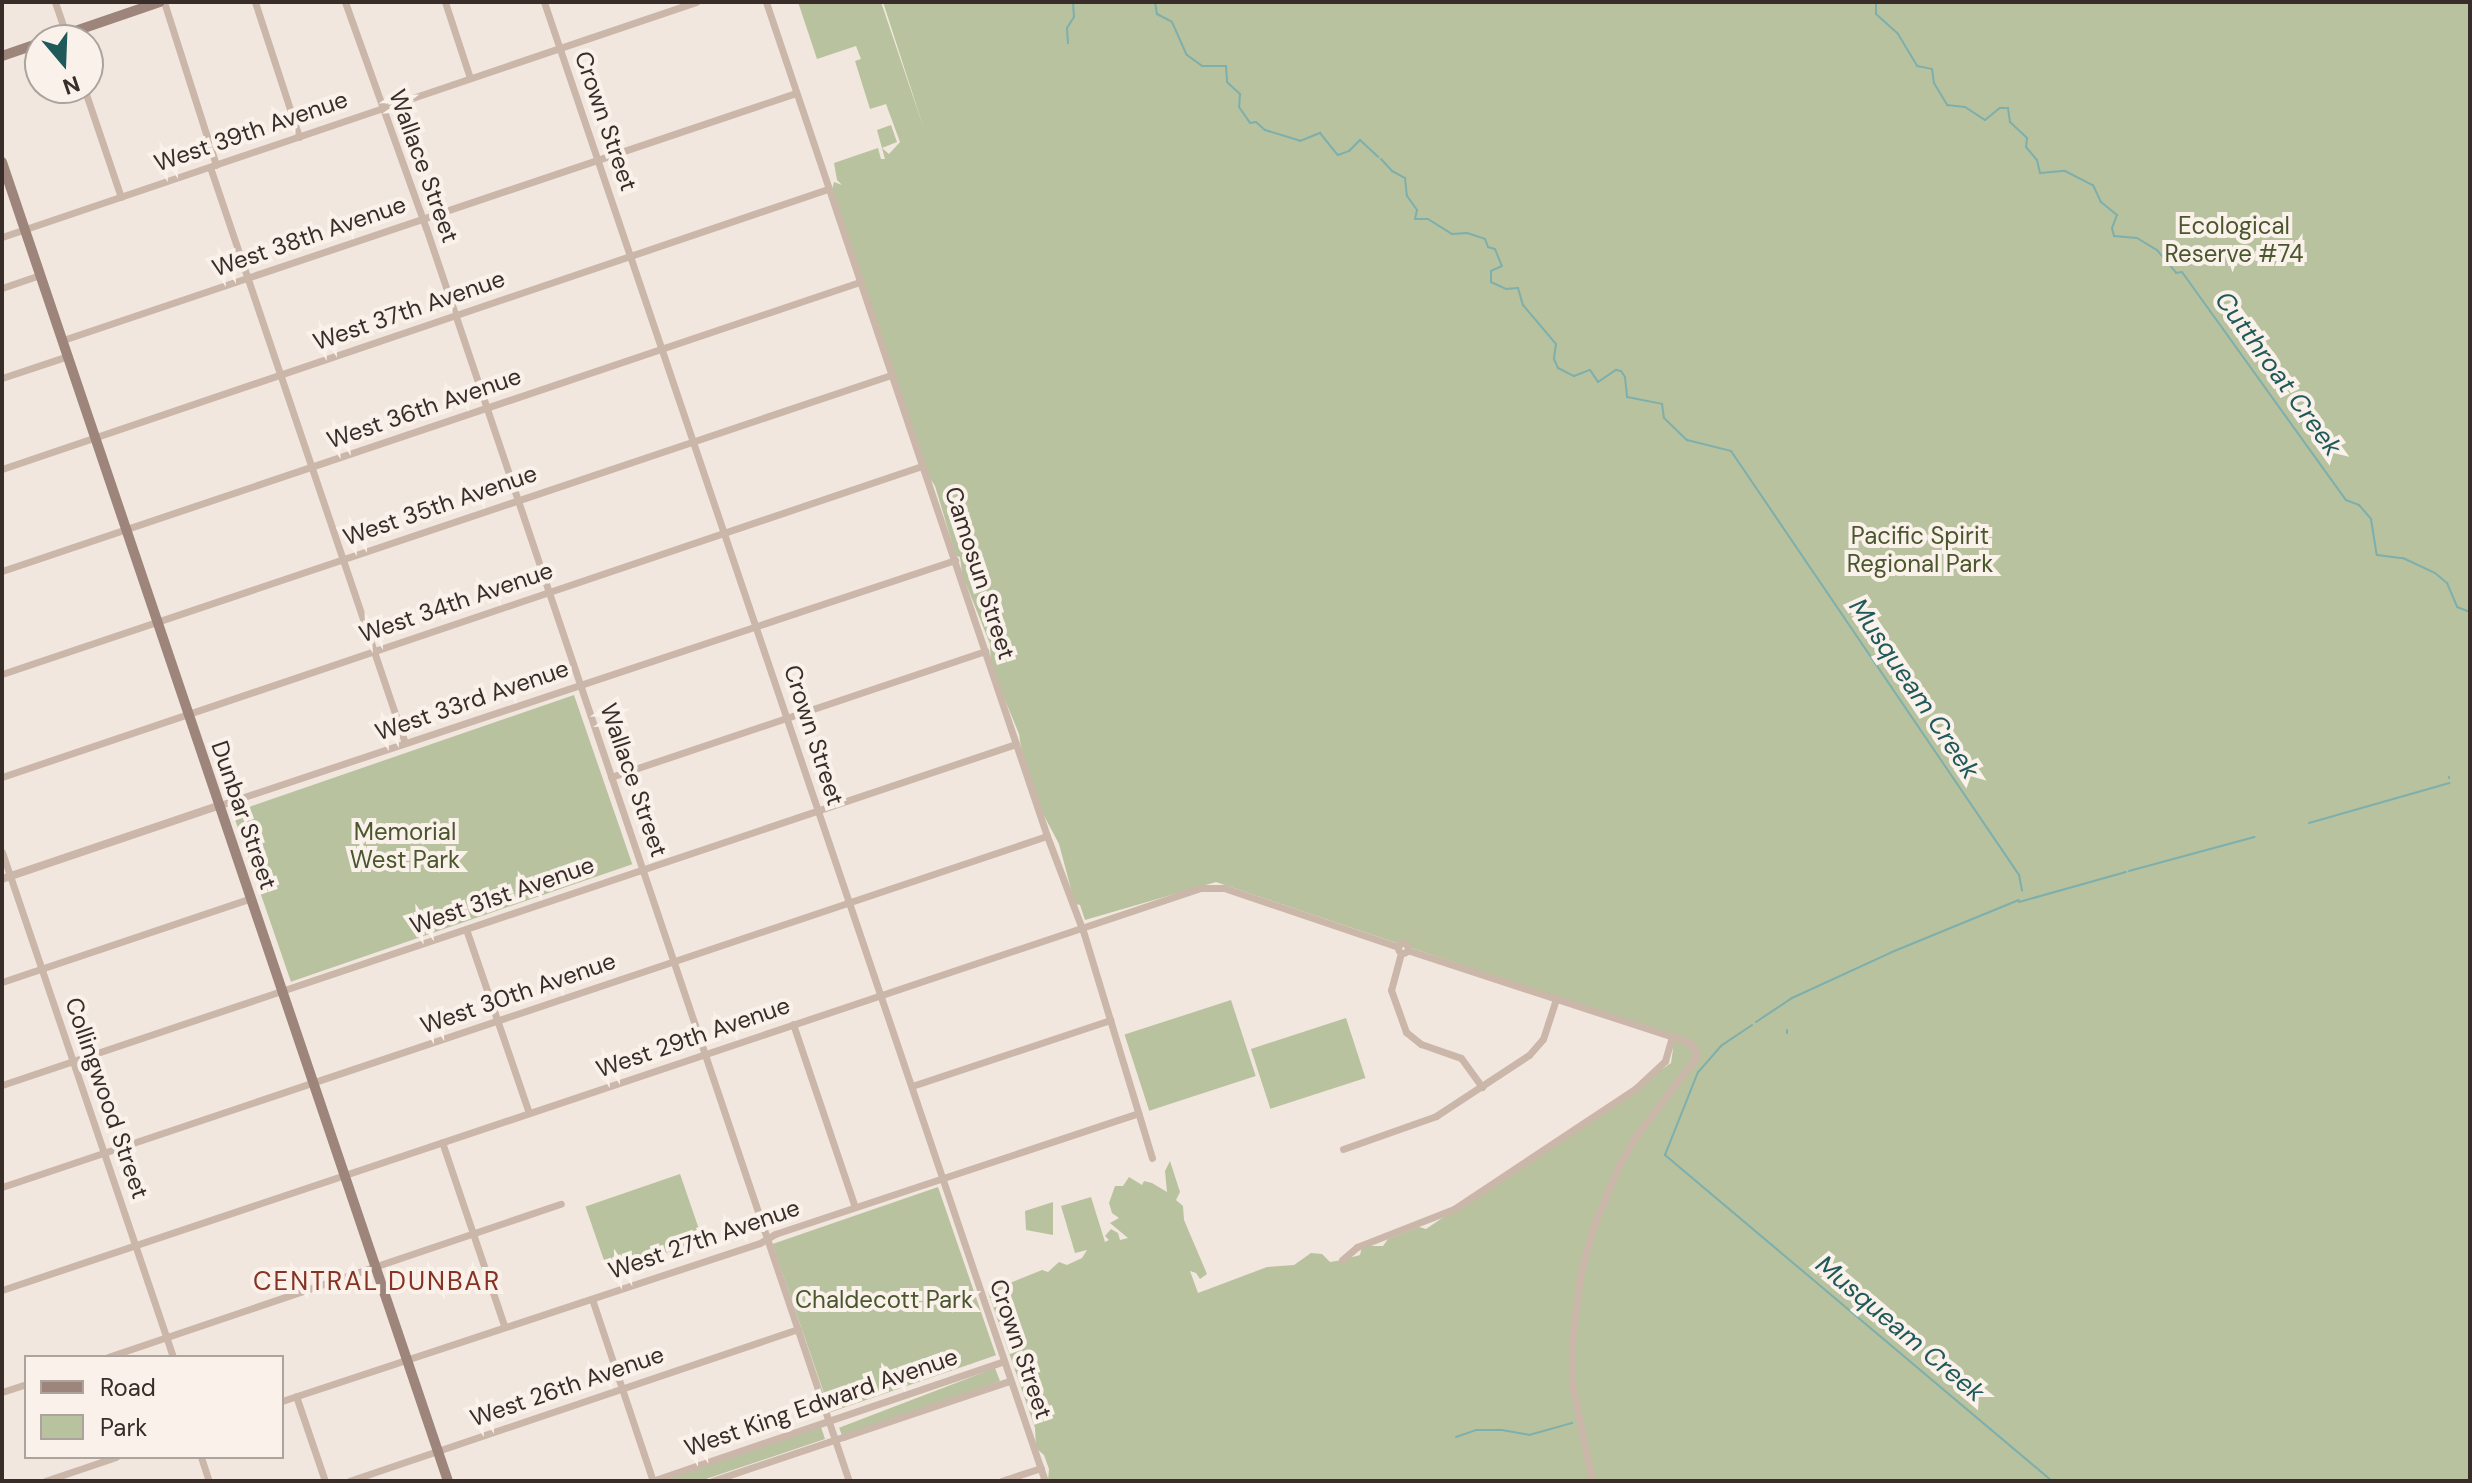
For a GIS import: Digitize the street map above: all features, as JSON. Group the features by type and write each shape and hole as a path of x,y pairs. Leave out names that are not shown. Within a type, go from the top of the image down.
{"main road":[{"path":"102,24 162,2"},
{"path":"2,56 24,48"},
{"name":"Dunbar Street","path":"2,162 448,1481"}],"street":[{"path":"55,2 63,24"},
{"path":"162,2 246,278 405,743"},
{"path":"255,2 299,137"},
{"name":"Wallace Street","path":"345,2 423,219 849,1481"},
{"path":"445,2 470,78"},
{"name":"Crown Street","path":"544,2 1045,1481"},
{"name":"West 39th Avenue","path":"2,237 696,2"},
{"name":"Camosun Street","path":"766,2 1080,927 1152,1158"},
{"name":"West 38th Avenue","path":"63,340 796,93"},
{"path":"89,104 121,197"},
{"name":"West 37th Avenue","path":"2,469 828,189"},
{"path":"2,288 40,275"},
{"name":"West 36th Avenue","path":"2,571 860,282"},
{"path":"2,378 68,356"},
{"name":"West 35th Avenue","path":"2,674 891,375"},
{"name":"West 34th Avenue","path":"2,777 922,466"},
{"name":"West 33rd Avenue","path":"6,877 955,560"},
{"path":"611,777 985,651"},
{"name":"West 31st Avenue","path":"2,1085 1016,744"},
{"name":"West 30th Avenue","path":"2,1187 1047,836"},
{"name":"Collingwood Street","path":"2,852 6,877 42,969 172,1355"},
{"name":"West 29th Avenue","path":"2,1290 1080,927 1213,886 1672,1036"},
{"path":"2,982 251,898"},
{"path":"466,929 529,1113"},
{"path":"1402,950 1391,990 1406,1032 1421,1044 1461,1058 1482,1087"},
{"path":"1343,1149 1436,1116 1536,1049 1556,999"},
{"path":"912,1086 1110,1020"},
{"path":"793,1024 855,1207"},
{"path":"1342,1260 1357,1247 1454,1209 1636,1088 1665,1061 1672,1036 1689,1042 1696,1051 1695,1059 1637,1134 1620,1163 1593,1227 1580,1276 1572,1341 1572,1383 1592,1481"},
{"name":"West 27th Avenue","path":"284,1400 1138,1113"},
{"path":"442,1142 504,1325"},
{"path":"114,1355 561,1204"},
{"path":"592,1299 652,1481"},
{"name":"West 26th Avenue","path":"349,1481 798,1329"},
{"name":"West King Edward Avenue","path":"652,1481 1004,1361"},
{"name":"West King Edward Avenue","path":"712,1481 1010,1381"},
{"path":"2,1392 24,1385"},
{"path":"296,1396 325,1481"},
{"path":"45,1481 110,1459"},
{"path":"202,1459 209,1481"},
{"path":"1001,1481 1041,1468"}],"green space":[{"name":"Pacific Spirit Regional Park","path":"798,2 881,2 924,129 883,2 2470,2 2470,1481 1048,1481 1049,1469 1044,1455 1036,1448 1035,1428 988,1292 1042,1270 1048,1272 1059,1262 1067,1265 1082,1258 1087,1250 1075,1253 1061,1206 1091,1197 1105,1242 1109,1240 1105,1236 1111,1229 1118,1233 1120,1240 1128,1238 1110,1223 1119,1218 1112,1213 1109,1203 1115,1186 1123,1186 1129,1177 1142,1185 1144,1181 1152,1183 1167,1192 1165,1171 1170,1161 1180,1192 1176,1200 1183,1206 1184,1220 1207,1274 1200,1279 1190,1271 1198,1293 1267,1267 1294,1265 1311,1253 1322,1254 1330,1262 1342,1260 1360,1255 1362,1246 1383,1246 1388,1239 1419,1227 1426,1229 1671,1063 1673,1049 1669,1035 1216,882 1085,920 1080,905 1075,904 1059,844 1041,810 1023,759 1019,734 991,666 990,644 962,574 960,557 956,556 935,486 927,474 832,190 834,182 842,185 837,180 834,163 878,148 881,159 885,159 877,130 891,125 897,142 882,148 889,154 900,142 886,104 870,109 855,61 861,59 856,46 817,59"},
{"name":"Memorial West Park","path":"574,695 632,864 291,982 233,813"},
{"path":"1231,1000 1256,1076 1149,1111 1124,1035"},
{"path":"1346,1018 1365,1078 1270,1109 1251,1049"},
{"path":"680,1174 703,1240 608,1273 585,1207"},
{"name":"Chaldecott Park","path":"938,1187 996,1355 830,1412 773,1244"},
{"path":"1053,1202 1053,1235 1026,1230 1025,1211"},
{"path":"995,1368 1000,1381 844,1441 839,1428"},
{"path":"821,1427 825,1439 700,1481 663,1481"}],"waterway":[{"path":"1031,2 1041,2"},
{"path":"1068,43 1067,28 1074,17 1073,2"},
{"name":"Musqueam Creek","path":"1155,2 1157,14 1172,22 1187,55 1202,66 1226,66 1227,82 1240,94 1239,107 1250,123 1256,122 1265,130 1300,141 1320,133 1338,155 1349,151 1360,140 1378,157"},
{"name":"Cutthroat Creek","path":"1859,2 1867,2"},
{"name":"Cutthroat Creek","path":"1876,2 1876,14 1898,34 1917,66 1932,69 1934,83 1947,105 1965,107 1985,120 2000,108 2008,108 2010,122 2027,138 2026,147 2037,160 2040,173 2065,171 2093,185 2101,202 2117,215 2112,228 2114,236 2137,238 2157,250 2176,273 2182,272 2346,500 2359,505 2371,519 2377,555 2403,558 2435,573 2447,583 2457,607 2470,612"},
{"name":"Musqueam Creek","path":"1381,159 1392,171 1405,178 1407,196 1417,210 1415,219 1428,219 1452,234 1467,233 1485,239 1488,247 1495,249 1502,266 1491,271 1491,282 1506,289 1518,288 1523,305 1556,344 1554,359 1558,368 1574,376 1590,370 1598,382 1616,370 1621,371 1625,377 1627,397 1662,404 1664,418 1687,440 1731,451 2019,875 2022,891"},
{"name":"Cutthroat Creek","path":"2470,639 2470,650"},
{"path":"2309,823 2449,783"},
{"path":"2129,871 2254,837"},
{"path":"2019,902 2126,872"},
{"name":"Musqueam Creek","path":"1756,1022 1792,998 1892,952 2019,900"},
{"name":"Musqueam Creek","path":"1752,1025 1721,1046 1698,1072 1665,1155 2052,1481"},
{"path":"1456,1437 1476,1430 1502,1430 1529,1435 1572,1423"}],"district":[{"name":"CENTRAL DUNBAR","path":"377,1282"}],"park label":[{"name":"Ecological Reserve #74","path":"2234,240"}]}
